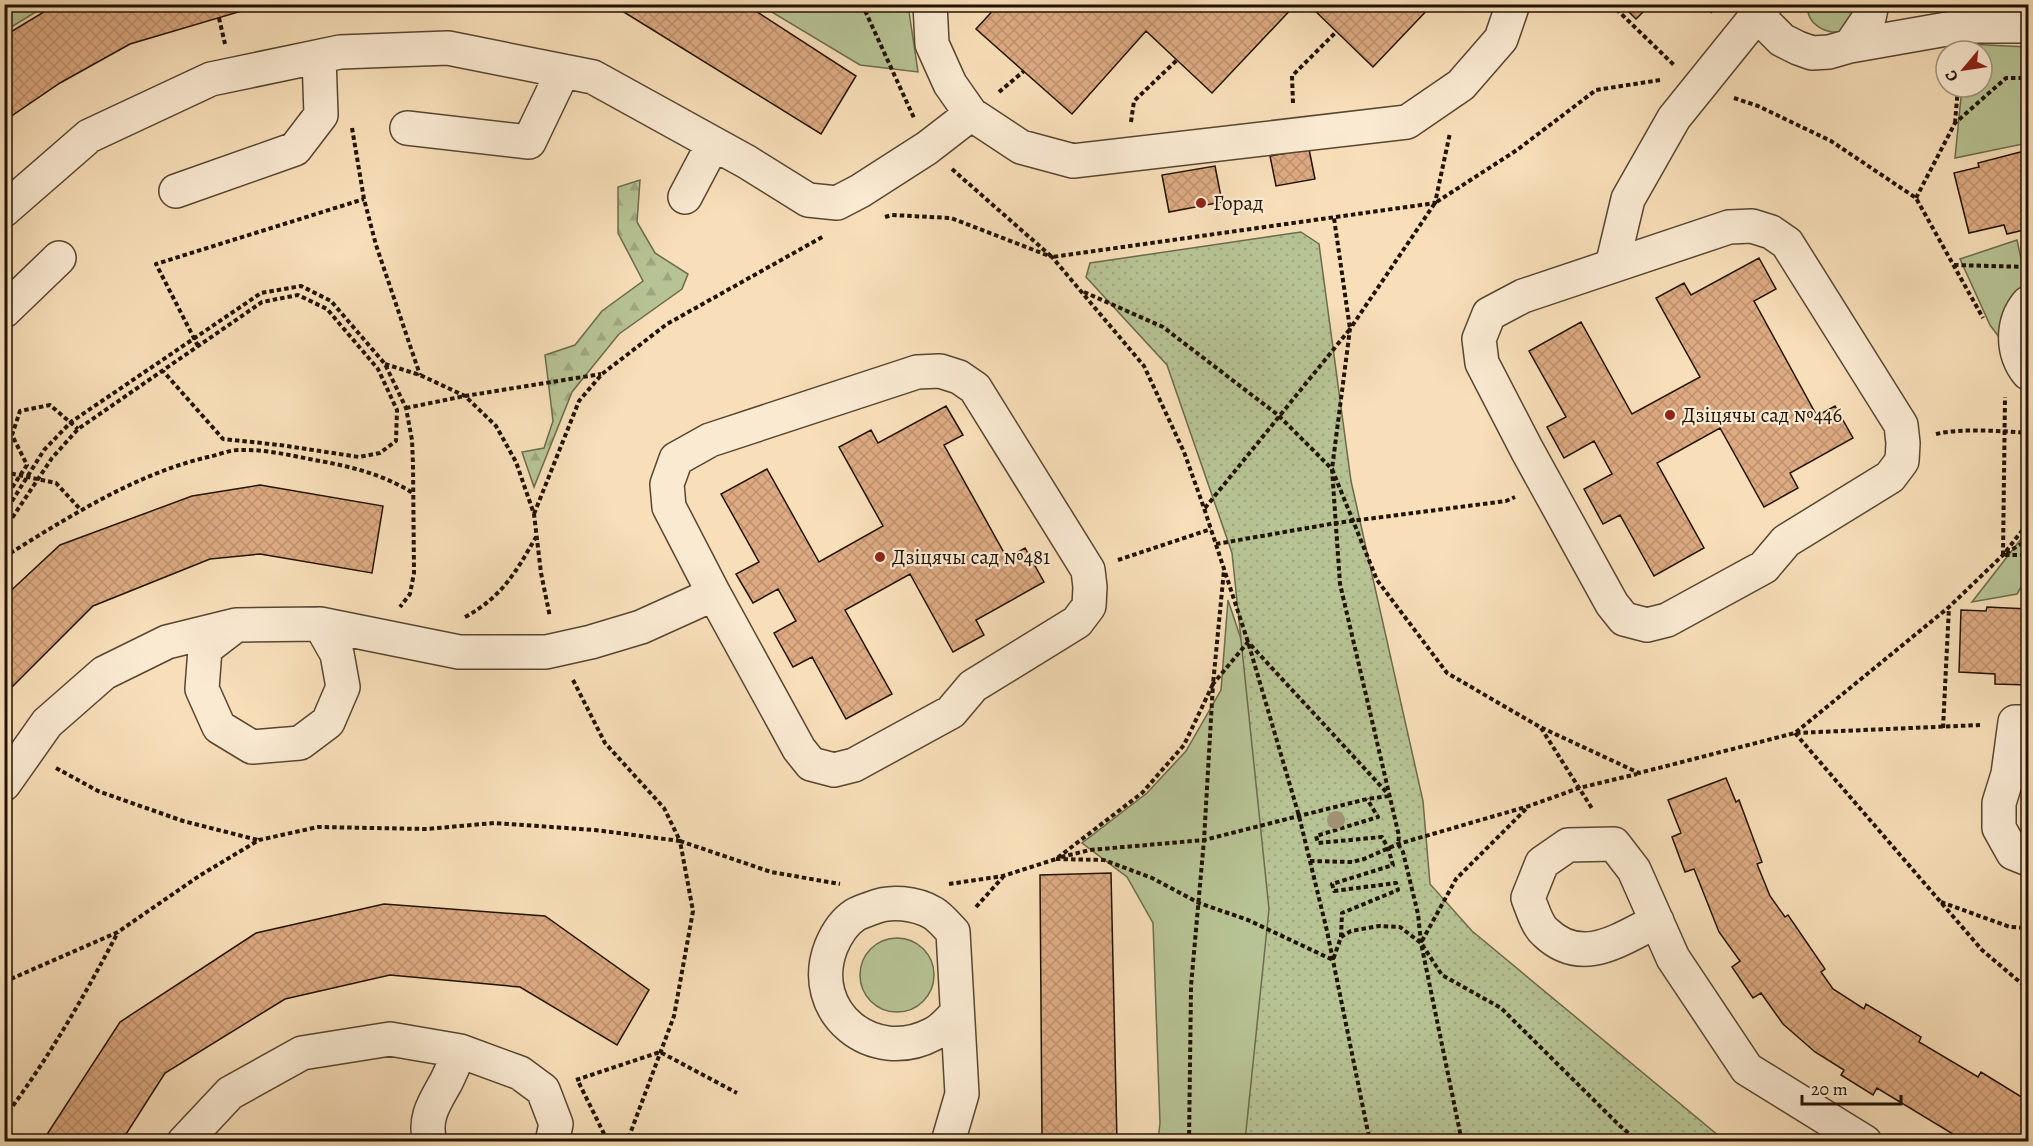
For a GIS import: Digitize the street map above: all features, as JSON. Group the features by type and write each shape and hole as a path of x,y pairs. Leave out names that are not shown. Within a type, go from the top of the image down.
{"lane":[{"path":"930,4 932,44 950,84 971,114 1021,147 1073,160 1407,122 1461,85 1500,39 1513,4"},
{"path":"1850,46 1869,18 1872,4"},
{"path":"1612,266 1628,199 1693,82 1761,10 1782,40 1812,53 1829,52 1850,46 1964,26 2028,26"},
{"path":"4,210 89,136 211,79 340,52 448,48 593,77 747,162 808,200 837,203 927,148 971,114"},
{"path":"176,191 295,149 321,115 319,57"},
{"path":"407,128 529,142 563,71"},
{"path":"685,197 713,144"},
{"path":"1752,226 1772,232 1787,243 1901,425 1903,442 1902,461 1890,477 1786,541 1764,567 1667,620 1647,625 1624,619 1612,604 1482,363 1479,339 1489,314 1523,296 1612,266 1729,227 1752,226"},
{"path":"4,311 59,258"},
{"path":"2028,303 2020,317 2016,332 2016,345 2019,358 2028,373"},
{"path":"940,370 959,377 975,388 1088,570 1090,587 1089,606 1077,622 974,686 951,712 854,765 834,770 811,764 799,748 714,594 669,507 666,484 676,459 710,440 917,372 940,370"},
{"path":"4,784 47,723 104,673 167,642 236,625 320,624 459,652 546,652 641,627 714,594"},
{"path":"236,625 205,649 202,689 219,727 252,747 300,743 328,722 343,687 337,654 320,624"},
{"path":"2022,722 1999,803 1999,828 2013,853 2028,859"},
{"path":"1657,921 1601,948 1571,950 1544,931 1528,898 1542,863 1568,845 1614,844 1634,870 1657,921 1673,958 1747,1069 1865,1142"},
{"path":"948,1142 962,1094 953,932 933,913 908,903 880,904 855,915 836,935 826,961 826,988 837,1014 856,1033 882,1044 909,1044 935,1034 957,1013"},
{"path":"184,1142 230,1093 302,1053 390,1039 460,1051 520,1073 543,1090 556,1124 552,1142"},
{"path":"430,1142 427,1131 433,1102 445,1084 460,1051"}],"path":[{"path":"862,4 927,148 1052,257 1435,203 1517,150 1596,90 1693,82"},
{"path":"1611,4 1693,82 1758,106 1831,141 1916,198 1986,322"},
{"path":"1294,135 1292,76 1336,32"},
{"path":"1128,154 1134,101 1177,60"},
{"path":"1916,198 1955,123 2006,78 2028,78"},
{"path":"1204,508 1350,329 1435,203 1461,85"},
{"path":"1955,123 1957,99"},
{"path":"352,125 364,199 379,256 420,375"},
{"path":"198,346 156,264 364,199"},
{"path":"1334,218 1350,329 1332,469 1340,584 1399,836 1398,844 1403,852 1418,914 1421,943 1462,1142"},
{"path":"2025,229 2028,244"},
{"path":"1953,265 2028,267"},
{"path":"4,514 44,450 71,422 261,293 301,286 331,301 385,364 406,408 412,440 414,573 410,594 399,609"},
{"path":"1081,291 1163,327 1278,415 1332,469 1377,580 1447,673 1540,728 1638,774"},
{"path":"4,530 52,458 78,429 262,302 298,295 327,309 378,369 397,410 396,441 380,453 358,457 223,439 163,371"},
{"path":"385,364 420,375 465,396 496,426 516,462 534,514"},
{"path":"406,408 602,374"},
{"path":"2003,555 2005,396"},
{"path":"4,500 27,465 12,435 20,411 50,405 78,429"},
{"path":"1903,442 1945,432 2028,433"},
{"path":"4,557 80,509 184,462 237,450 273,452 360,468 396,482 414,494"},
{"path":"4,472 56,483 80,509"},
{"path":"1216,544 1336,523 1506,501 1547,485"},
{"path":"1795,733 1948,607 2003,555 2028,523"},
{"path":"1088,570 1211,529"},
{"path":"461,620 479,610 504,589 537,536"},
{"path":"2003,555 2028,540"},
{"path":"2003,555 2028,555"},
{"path":"1224,568 1299,816 1333,960 1370,1142"},
{"path":"1943,728 1948,607"},
{"path":"1248,642 1389,796"},
{"path":"1188,1142 1191,986 1204,840 1214,684 1248,642"},
{"path":"1310,861 1352,862 1364,859 1398,844 1528,806 1579,788 1795,733 1943,728 2022,722"},
{"path":"1540,728 1614,844"},
{"path":"1795,733 1982,950 2028,989"},
{"path":"27,752 98,791 183,822 259,840"},
{"path":"1333,960 1248,920 1199,903 1152,878 1104,860 1056,859 1090,850 1204,840 1367,799 1389,796"},
{"path":"1333,960 1341,937 1342,913 1398,890 1396,883 1334,891 1332,884 1393,865 1382,837 1318,843 1316,836 1378,817 1367,799"},
{"path":"1421,943 1456,879 1528,806"},
{"path":"4,982 118,932 199,876 259,840 318,827 427,828 494,823 595,830 680,841 693,911 674,1016 627,1142"},
{"path":"953,932 1003,876"},
{"path":"1940,902 2010,927 2028,928"},
{"path":"1341,937 1351,931 1379,926 1400,927 1421,943 1442,975 1501,1008 1639,1142"},
{"path":"4,1118 33,1079 80,1005 118,932"},
{"path":"543,1090 660,1052 737,1093"},
{"path":"577,1079 608,1142"}],"green space":[{"path":"5,4 47,4 47,5 5,31"},
{"path":"760,5 908,5 918,72 860,65"},
{"path":"1807,5 1864,5 1842,32 1835,32 1823,29 1813,22"},
{"path":"1994,45 2028,47 2028,143 1955,158 1961,99 1994,99"},
{"path":"640,180 637,222 655,253 688,274 682,289 619,334 572,392 534,487 522,452 544,448 553,421 545,355 575,345 602,311 643,281 618,233 618,187"},
{"path":"1301,232 1319,244 1351,481 1423,801 1430,884 1472,931 1725,1141 1245,1141 1269,909 1232,553 1167,365 1086,277 1090,263"},
{"path":"2017,240 2028,291 2028,376 1990,325 1960,259"},
{"path":"2028,530 2028,575 2017,594 1972,602"},
{"path":"1228,600 1247,657 1353,1141 1158,1141 1160,1123 1153,923 1127,877 1082,843 1147,793 1186,751 1221,690"},
{"path":"890,938 904,938 918,944 928,954 934,968 932,989 918,1006 904,1012 890,1012 876,1006 866,996 860,982 860,968 866,954 876,944"}],"building":[{"path":"57,4 265,4 130,44 60,83 4,121 4,36"},
{"path":"575,4 745,4 856,76 821,134 619,9"},
{"path":"999,4 1296,4 1212,93 1146,31 1072,114 976,29"},
{"path":"1308,4 1433,4 1373,67"},
{"path":"1621,4 1651,4 1636,19"},
{"path":"1309,149 1315,179 1276,186 1270,156"},
{"path":"2028,150 2028,229 2007,234 2004,225 1969,233 1954,173 1979,167 1978,163"},
{"path":"1215,166 1222,202 1169,212 1162,175"},
{"path":"1759,258 1776,289 1754,301 1817,416 1835,406 1853,438 1790,473 1798,488 1764,507 1720,428 1657,463 1704,548 1654,576 1620,515 1603,524 1584,489 1612,474 1594,441 1564,458 1547,427 1566,417 1529,351 1581,322 1632,414 1700,377 1656,298 1684,283 1691,295"},
{"path":"946,406 963,435 944,445 1007,558 1025,548 1044,582 976,620 984,635 953,652 910,574 845,610 892,694 846,719 812,657 793,667 774,633 796,621 778,589 753,603 736,574 759,562 721,494 767,469 819,562 883,526 839,447 871,430 878,443"},
{"path":"260,485 383,506 372,573 260,554 210,559 93,606 4,695 4,597 60,545 192,496"},
{"path":"1987,607 2028,609 2028,685 1995,684 1995,674 1959,672 1961,610 1986,611"},
{"path":"1726,778 1736,802 1739,800 1762,862 1757,864 1770,896 1785,917 1788,915 1825,969 1821,972 1833,989 1864,1009 1866,1004 1921,1037 1919,1042 1978,1077 1981,1072 2028,1101 2028,1142 1952,1142 1950,1140 1953,1134 1877,1088 1873,1095 1841,1075 1844,1070 1815,1052 1783,1024 1761,993 1753,998 1732,967 1740,961 1719,932 1694,869 1685,872 1672,837 1681,833 1668,800"},
{"path":"1111,873 1117,1142 1039,1142 1042,1134 1040,875"},
{"path":"384,904 545,916 649,990 617,1045 520,987 390,975 285,999 165,1073 121,1142 42,1142 120,1022 256,933"}],"place":[{"name":"Горад","path":"1201,203"},
{"name":"Дзіцячы сад №446","path":"1670,415"},
{"name":"Дзіцячы сад №481","path":"880,557"}]}
